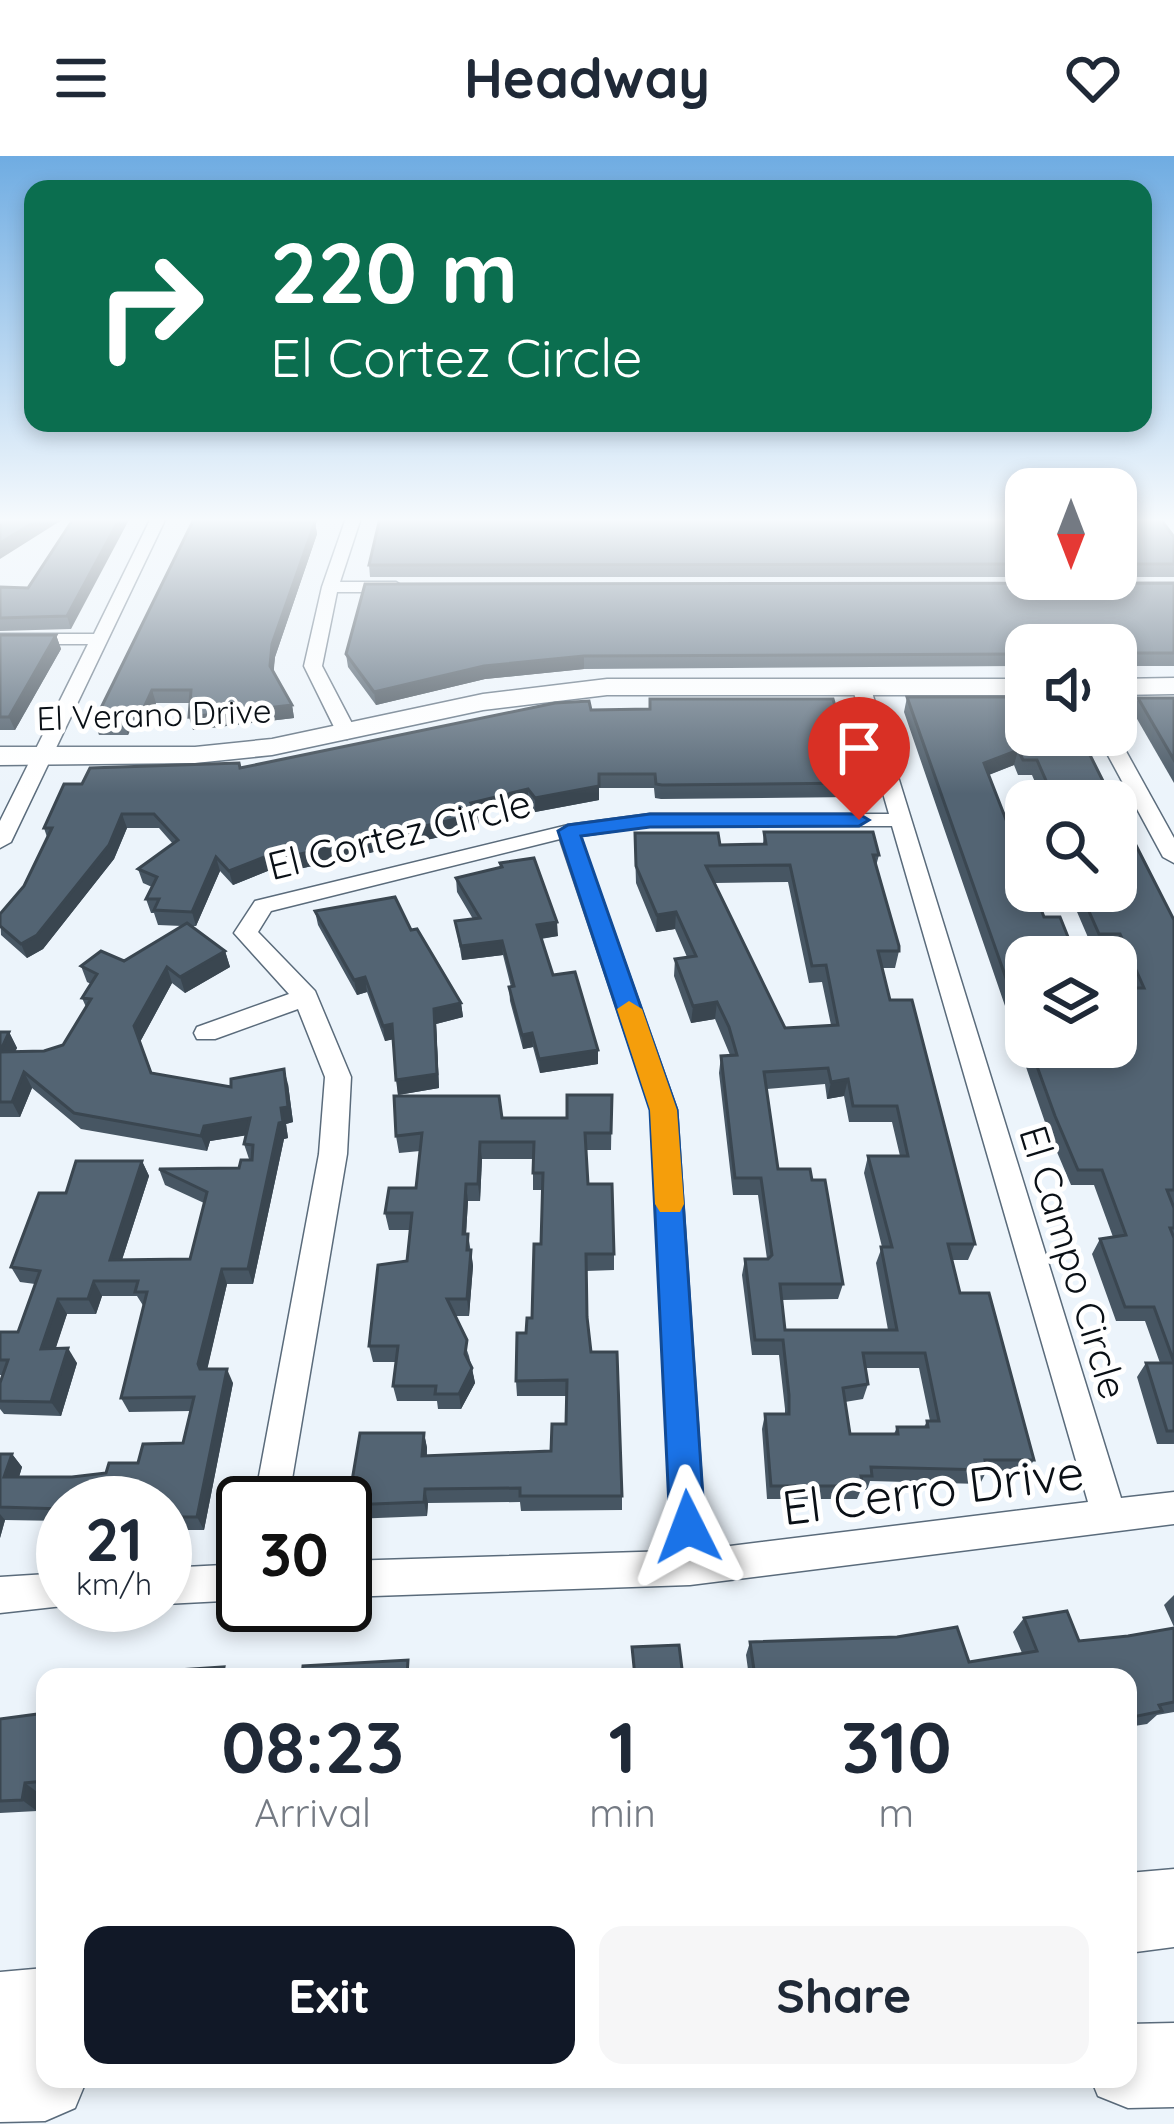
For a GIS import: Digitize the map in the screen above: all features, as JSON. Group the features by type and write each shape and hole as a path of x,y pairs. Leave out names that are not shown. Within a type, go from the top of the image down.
{"highway":[{"path":"1137,1912 1174,1908"},
{"path":"0,2013 36,2010"},
{"path":"1137,2066 1174,2066"},
{"path":"0,2078 36,2078"}],"street":[{"path":"0,842 113,610"},
{"path":"325,610 313,666 347,733"},
{"path":"0,639 99,639"},
{"name":"El Campo Circle","path":"861,686 1108,1516"},
{"name":"El Verano Drive","path":"0,756 195,755 272,748 541,693 607,687 1005,686"},
{"path":"1137,686 1174,686"},
{"path":"1119,756 1174,857"},
{"name":"El Cortez Circle","path":"276,1476 338,1077 306,997 246,933 263,906 568,831 650,820 901,820"},
{"path":"568,831 664,1110 690,1568"},
{"path":"206,1033 306,997"},
{"name":"El Cerro Drive","path":"372,1578 690,1568 1174,1508"},
{"path":"0,1594 36,1592"}],"building":[{"path":"0,610 70,610 67,616 0,618"},
{"path":"149,610 284,610 270,666 292,705 189,717 191,690 152,690 141,714 127,714 124,722 94,722"},
{"path":"358,610 1174,610 1174,653 1137,653 1137,624 1005,624 1005,654 584,656 484,666 374,692 346,654"},
{"path":"0,635 56,635 9,717 0,717"},
{"path":"907,697 1005,697 1005,755 984,763 1005,817 1005,912 1060,917 1068,936 1005,936 1005,975"},
{"path":"1138,698 1174,698 1174,760"},
{"path":"650,699 833,699 857,783 662,785 656,784 655,774 599,774 599,786 535,798 528,789 471,803 478,814 296,855 292,846 229,871 216,857 192,912 154,910 159,899 146,899 157,877 138,869 178,840 154,814 122,814 109,845 37,935 21,944 0,926 0,914 24,886 52,828 44,828 64,784 82,784 90,768 239,763 240,768 555,703 589,701 591,710 650,709"},
{"path":"1021,756 1090,756 1102,780 1046,780 1037,760"},
{"path":"764,832 873,832 879,855 873,855 899,946 899,951 878,951 890,1000 912,1000 975,1244 948,1244 960,1293 989,1293 1034,1460 985,1460 987,1470 871,1467 872,1476 861,1476 863,1486 771,1486 765,1414 789,1414 789,1395 783,1340 755,1340 745,1259 772,1255 761,1178 735,1178 721,1056 737,1055 717,1002 693,1006 675,959 696,956 676,912 657,915 636,866 635,833 718,833 720,845 766,844","holes":["790,865 812,966 826,965 838,1025 785,1028 706,866","828,1068 831,1082 848,1079 853,1106 897,1106 908,1156 868,1156 892,1247 881,1247 897,1330 785,1330 780,1284 843,1284 825,1180 812,1180 810,1169 778,1169 764,1072","863,1353 925,1353 939,1421 927,1421 928,1427 897,1427 898,1434 850,1434 843,1388 868,1384"]},
{"path":"1137,847 1174,920 1174,1190 1167,1190 1174,1208 1174,1228 1170,1228 1174,1238 1174,1362 1154,1307 1125,1307 1100,1239 1126,1235 1102,1170 1078,1170 1038,1068 1137,1068 1137,988 1144,988 1137,972 1137,936 1099,934 1089,912 1137,912"},
{"path":"534,858 557,922 537,925 553,975 575,972 598,1050 539,1059 532,1033 522,1035 502,941 461,946 455,921 480,918 456,878 502,867 500,863"},
{"path":"395,897 411,930 417,929 461,1003 434,1009 437,1074 396,1080 392,1024 383,1026 365,977 354,980 315,911"},
{"path":"187,923 225,951 180,977 167,967 134,1026 151,1073 231,1087 231,1079 284,1069 288,1107 281,1108 283,1122 279,1123 248,1269 222,1269 198,1364 200,1369 227,1369 197,1517 192,1517 192,1476 80,1476 106,1473 109,1463 138,1463 143,1444 183,1443 194,1397 121,1398 147,1292 135,1292 138,1281 94,1281 88,1299 58,1299 41,1349 68,1348 51,1402 0,1401 8,1360 0,1360 0,1332 18,1332 40,1271 11,1267 39,1193 66,1193 76,1161 142,1161 110,1260 190,1259 207,1192 159,1169 239,1168 241,1160 252,1160 253,1145 244,1144 250,1118 204,1126 201,1136 74,1113 24,1072 12,1102 0,1102 0,1052 44,1051 63,1045 91,999 82,998 97,974 81,966 101,951 124,961"},
{"path":"567,1095 612,1095 611,1133 585,1133 588,1184 612,1184 614,1254 586,1254 587,1317 591,1352 617,1352 622,1496 520,1496 520,1488 425,1489 424,1502 372,1504 372,1476 353,1476 360,1433 424,1433 422,1456 551,1451 552,1424 566,1424 567,1380 516,1381 517,1333 526,1333 527,1318 532,1318 534,1244 541,1244 543,1173 533,1173 534,1142 480,1142 478,1184 466,1184 463,1234 468,1234 467,1250 471,1250 467,1299 447,1299 467,1340 465,1354 472,1368 459,1394 435,1394 436,1386 393,1386 398,1346 369,1346 378,1265 407,1261 412,1213 385,1213 389,1188 416,1188 422,1133 396,1136 394,1096 499,1096 502,1118 567,1118"},
{"path":"1146,1363 1174,1363 1174,1431 1167,1431"},
{"path":"0,1454 12,1454 4,1477 36,1477 36,1508 0,1507"},
{"path":"1067,1611 1079,1641 1174,1628 1174,1702 1159,1705 1162,1711 1137,1716 1137,1668 754,1668 750,1642 897,1637 957,1627 969,1662 1037,1651 1024,1618"},
{"path":"679,1645 682,1668 634,1668 632,1647"},
{"path":"408,1660 408,1668 303,1666"},
{"path":"36,1714 36,1782 25,1783 22,1800 0,1801 0,1719"}],"slow traffic":[{"path":"629,1009 664,1110 670,1204"}],"route":[{"path":"688,1527 664,1110 568,831 650,820 859,820"}]}
